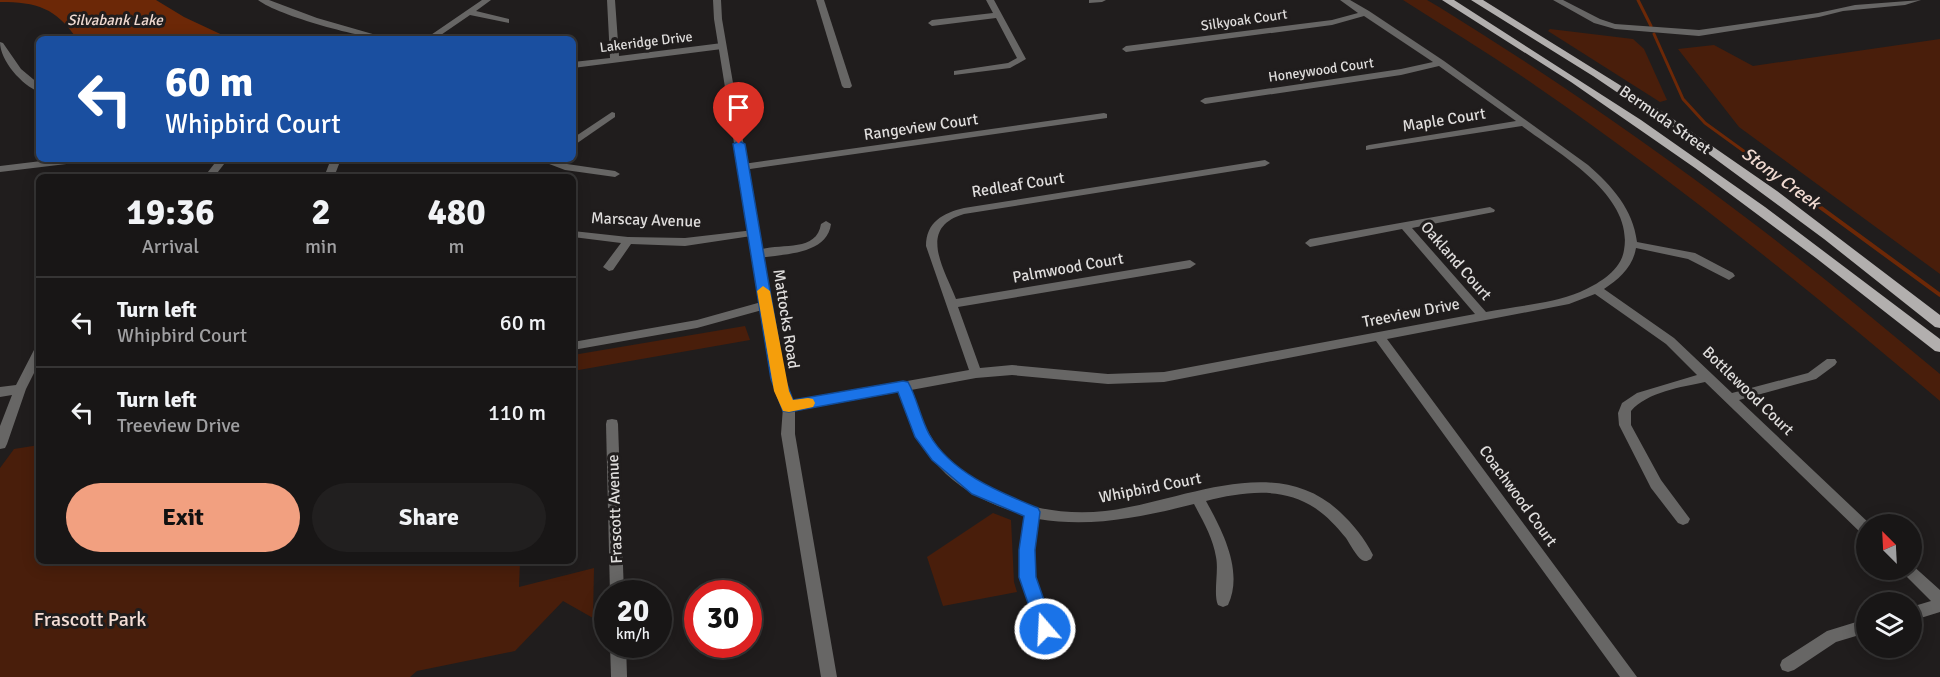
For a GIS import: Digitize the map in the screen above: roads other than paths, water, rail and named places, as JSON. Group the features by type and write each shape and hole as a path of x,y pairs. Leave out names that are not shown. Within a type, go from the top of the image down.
{"main road":[{"name":"Bermuda Street","path":"1447,0 1566,75 1671,146 1794,236 1940,348"},
{"name":"Bermuda Street","path":"1476,0 1582,65 1704,146 1863,261 1940,323"}],"street":[{"path":"262,0 314,20 375,36"},
{"path":"433,36 487,0"},
{"path":"610,0 615,60"},
{"path":"717,1 727,0"},
{"path":"820,0 848,86"},
{"path":"957,73 1011,66 1022,59 990,0"},
{"path":"1092,1 1102,0"},
{"path":"1344,0 1441,63 1589,172 1610,192 1628,222 1631,244 1691,256 1729,276"},
{"path":"1557,0 1596,21 1630,27 1706,33 1729,27 1819,15 1832,10 1917,0"},
{"name":"Mattocks Road","path":"717,1 722,46 779,385 789,407 788,434 829,677"},
{"path":"469,12 506,21"},
{"name":"Silkyoak Court","path":"1126,49 1332,22 1366,14"},
{"path":"932,23 999,15"},
{"path":"0,45 18,71 36,86"},
{"name":"Lakeridge Drive","path":"576,65 722,46"},
{"name":"Honeywood Court","path":"1205,101 1401,72 1441,63"},
{"path":"576,141 612,115"},
{"name":"Rangeview Court","path":"743,167 1104,116"},
{"name":"Maple Court","path":"1369,148 1524,123"},
{"path":"0,169 58,162"},
{"path":"211,174 221,162"},
{"path":"553,162 580,170 615,174"},
{"name":"Redleaf Court","path":"976,373 930,238 935,226 947,216 964,211 1265,164"},
{"name":"Oakland Court","path":"1310,243 1490,210"},
{"path":"758,254 817,243 826,233 826,224"},
{"name":"Oakland Court","path":"1405,226 1483,316"},
{"name":"Marscay Avenue","path":"576,234 628,240 694,241 754,233"},
{"path":"609,267 628,240"},
{"name":"Treeview Drive","path":"789,407 976,373 1012,370 1108,379 1155,378 1569,300 1597,290 1620,272 1630,254 1631,244"},
{"name":"Palmwood Court","path":"952,304 1190,264"},
{"name":"Bottlewood Court","path":"1597,290 1670,341 1856,519"},
{"path":"576,345 697,324 765,305"},
{"name":"Coachwood Court","path":"1379,336 1629,677"},
{"path":"0,444 20,389 36,357"},
{"path":"1729,398 1799,381 1817,373 1831,362"},
{"path":"1683,519 1656,484 1625,424 1624,415 1627,407 1634,401 1664,388 1707,377"},
{"name":"Whipbird Court","path":"903,386 923,437 938,456 978,490 1032,512 1056,517 1106,516 1255,486 1284,489 1298,492 1336,517 1354,535 1366,555"},
{"path":"0,392 20,389"},
{"name":"Frascott Avenue","path":"612,424 617,580"},
{"path":"1198,498 1224,550 1226,563 1223,600"},
{"path":"1032,512 1027,550 1027,577 1045,629"},
{"path":"1919,580 1940,600"},
{"path":"1922,611 1940,605"},
{"path":"1788,665 1832,636 1856,629"},
{"path":"618,658 619,677"}],"water":[{"name":"Silvabank Lake","path":"0,0 156,0 184,17 225,36 75,36 61,20 44,9 25,3 0,2"}],"waterway":[{"name":"Stony Creek","path":"1638,0 1651,26"},
{"name":"Stony Creek","path":"1654,34 1683,99 1705,123 1781,178"},
{"name":"Stony Creek","path":"1779,177 1940,295"}],"park label":[{"name":"Frascott Park","path":"90,619"}]}
